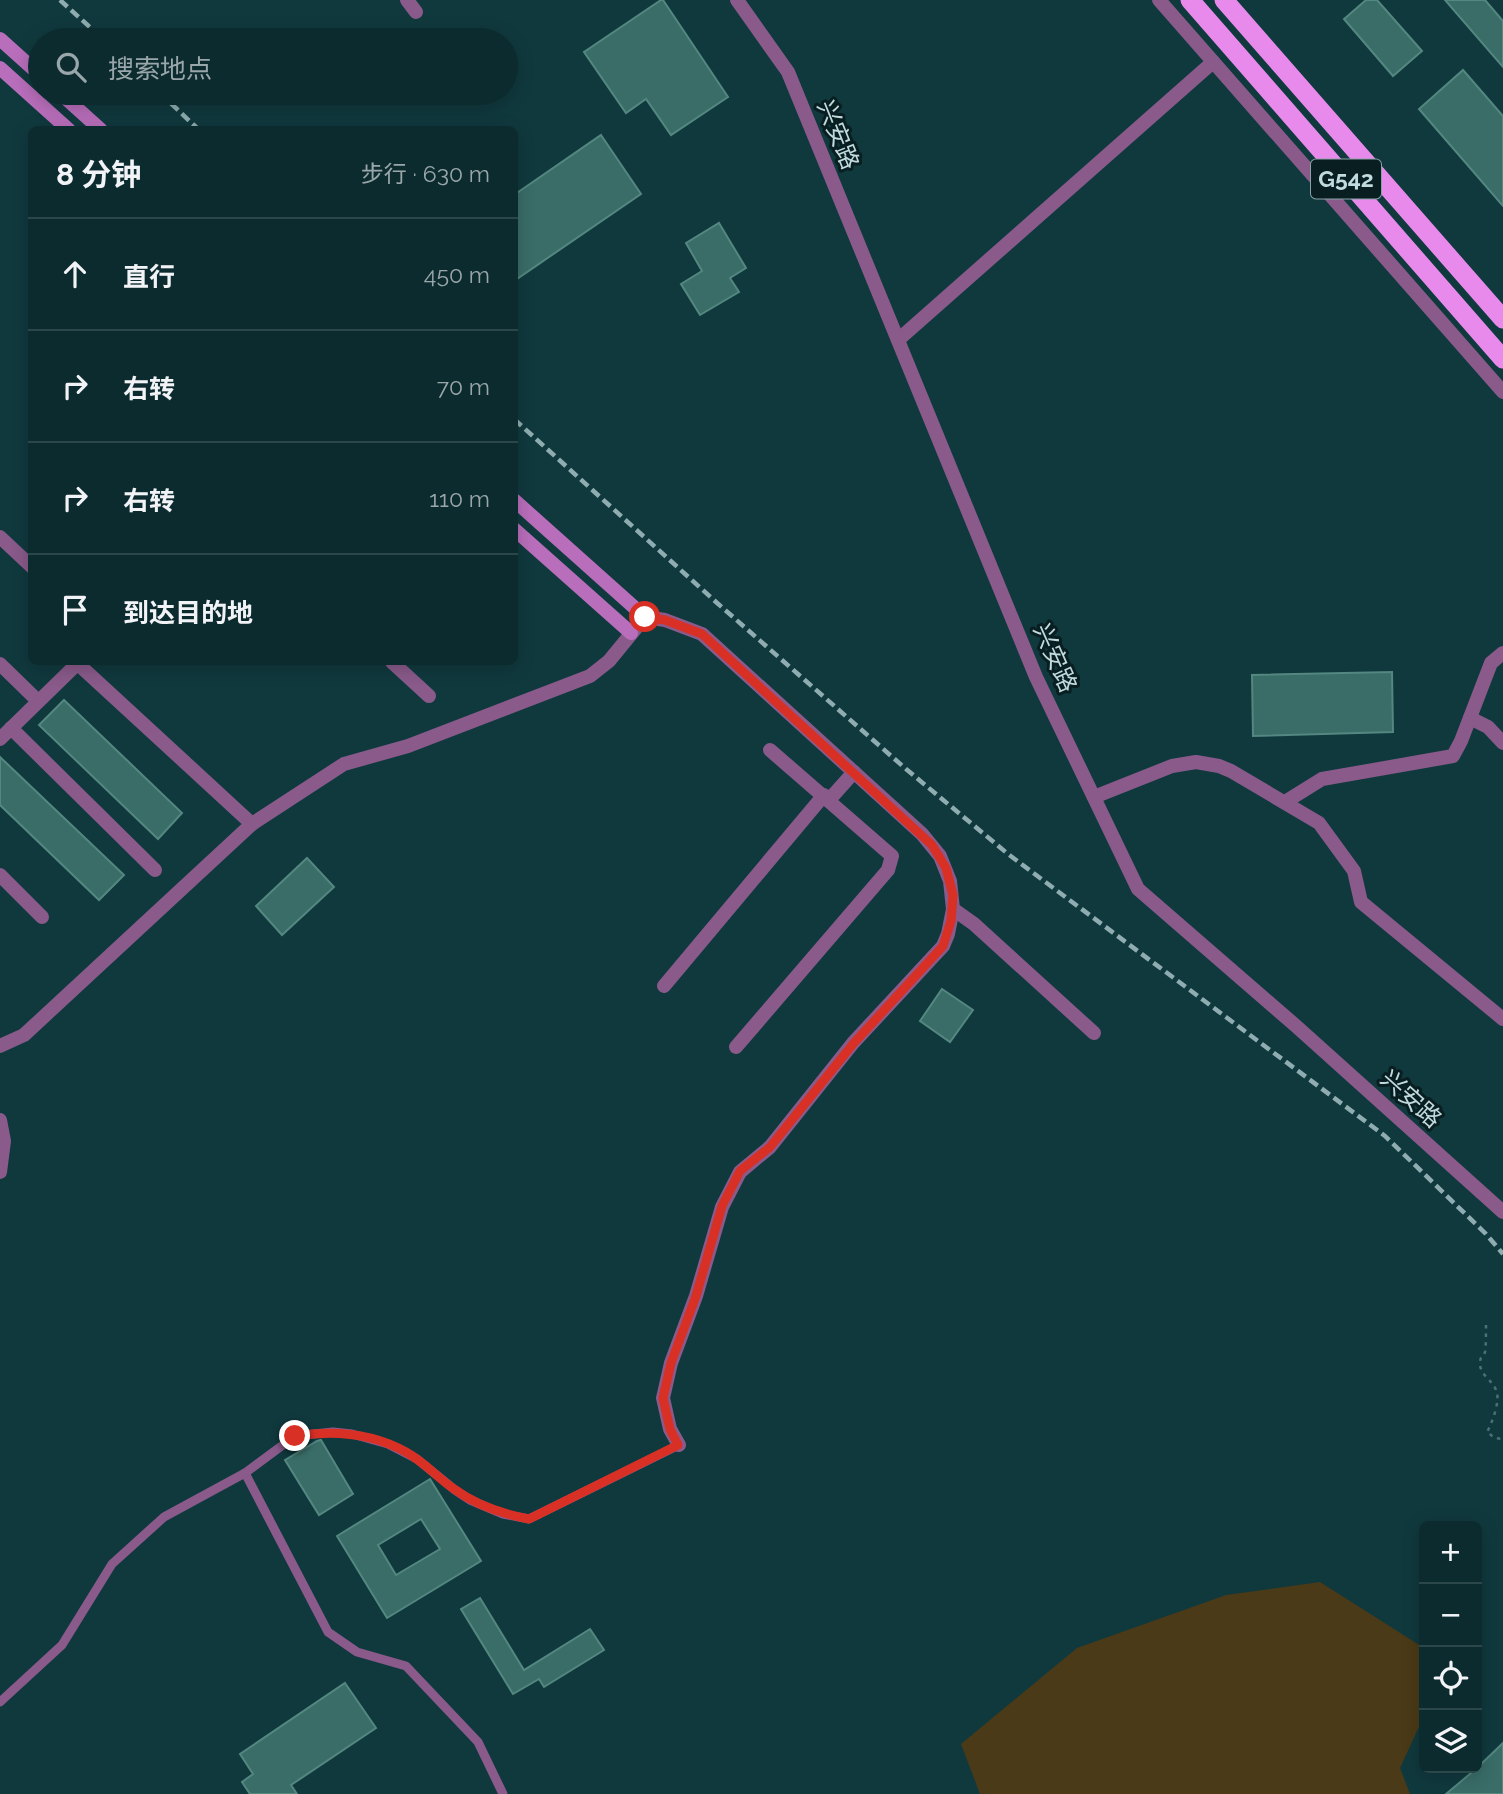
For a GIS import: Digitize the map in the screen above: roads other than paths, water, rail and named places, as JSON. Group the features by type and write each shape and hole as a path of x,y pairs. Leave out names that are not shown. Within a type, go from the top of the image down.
{"highway":[{"name":"G542","path":"1190,0 1503,359"},
{"name":"G542","path":"1224,0 1503,319"}],"main road":[{"path":"0,38 28,64"},
{"path":"0,68 28,93"},
{"path":"41,105 65,126"},
{"path":"74,105 97,126"},
{"path":"518,504 645,617"},
{"path":"518,533 631,633"}],"street":[{"name":"兴安路","path":"737,0 788,72 1036,677 1138,889 1296,1026 1503,1212"},
{"path":"1159,0 1503,392"},
{"path":"898,340 1213,62"},
{"path":"0,537 28,563"},
{"path":"0,1046 24,1035 252,824 344,764 408,746 590,676 609,661 645,617 665,620 702,634 932,845 946,868 953,909 943,946 853,1044 770,1147 740,1171 722,1206 696,1296 671,1363 663,1398 670,1429 678,1445"},
{"path":"1285,802 1322,779 1453,756 1491,663 1503,653"},
{"path":"0,663 38,701"},
{"path":"0,739 75,665"},
{"path":"81,665 252,824"},
{"path":"395,665 429,696"},
{"path":"1470,718 1488,727 1503,743"},
{"path":"11,728 155,870"},
{"path":"736,1048 888,870 892,856 770,750"},
{"path":"1094,797 1172,766 1196,762 1220,766 1231,771 1319,823 1354,871 1361,902 1503,1019"},
{"path":"664,986 827,798 854,772"},
{"path":"0,875 42,916"},
{"path":"953,909 984,932 1094,1033"},
{"path":"0,1120 4,1141 0,1172"}],"lane":[{"path":"0,1702 62,1646 112,1564 164,1517 245,1473 295,1436 352,1434 388,1444 428,1467 470,1500 503,1514 529,1519 678,1445"},
{"path":"245,1473 328,1632 357,1652 406,1665 478,1742 503,1794"}],"railway":[{"path":"60,0 91,28"},
{"path":"173,105 195,126"},
{"path":"518,423 906,769 1008,854 1385,1136 1486,1234 1503,1254"}]}
